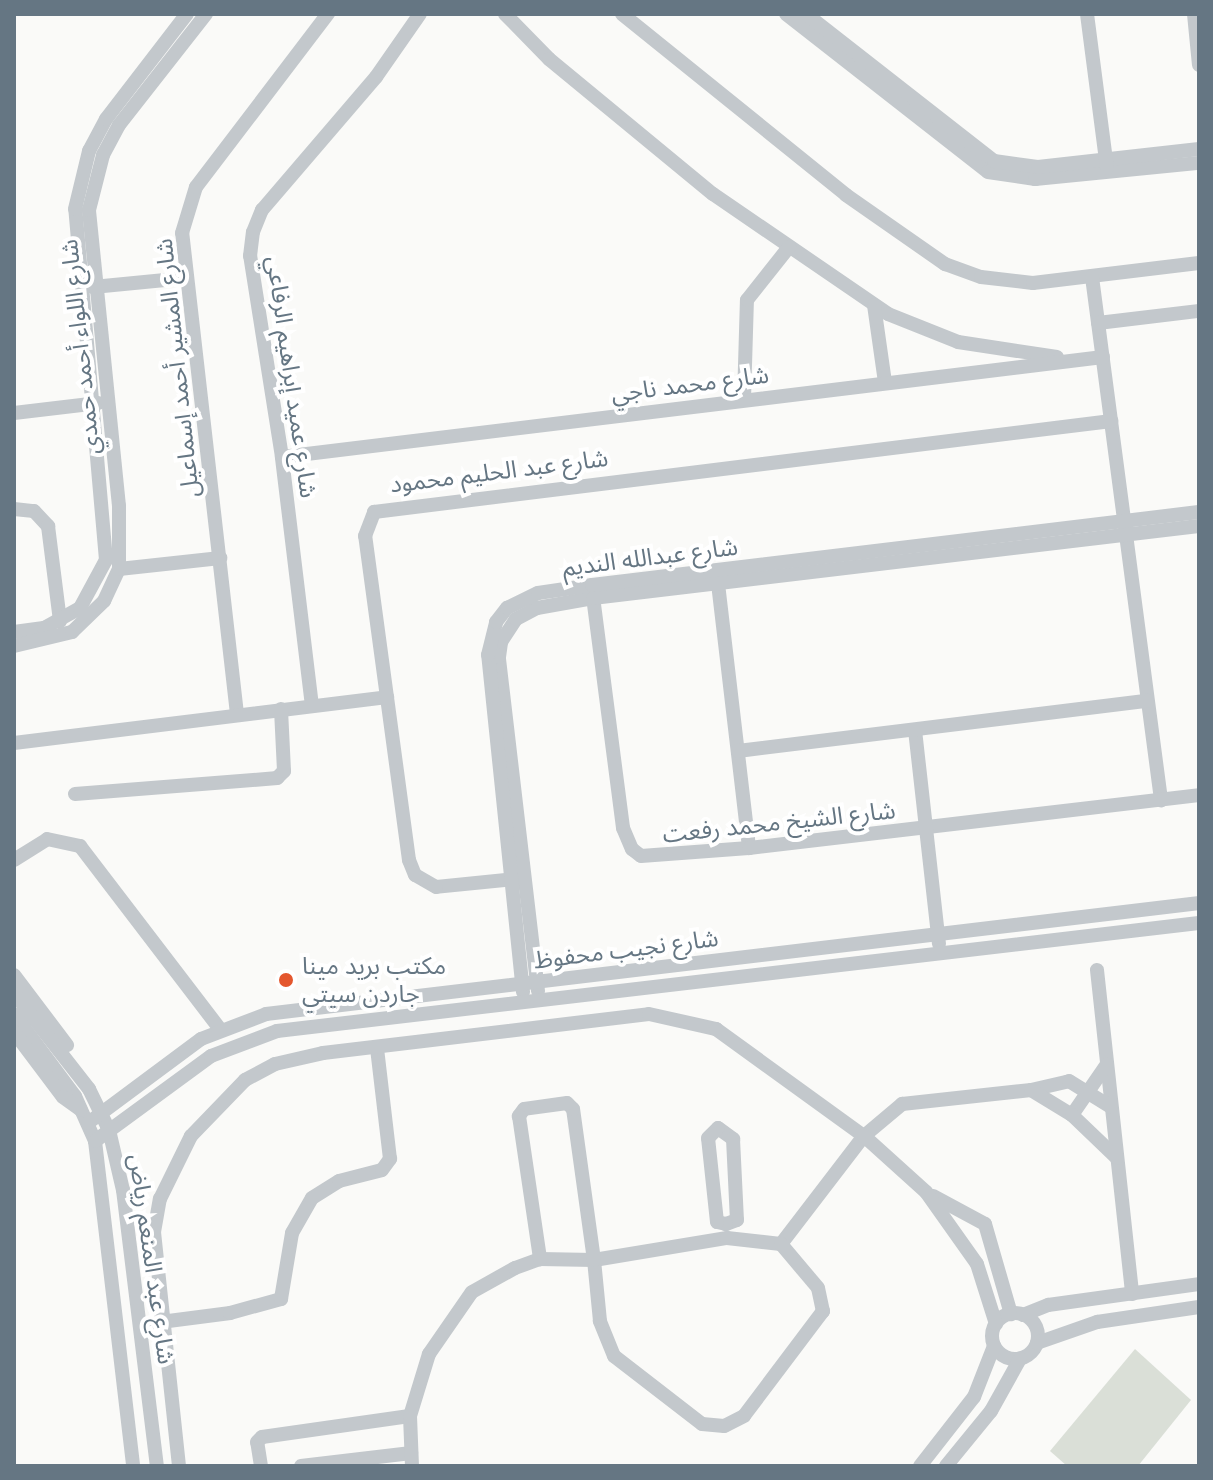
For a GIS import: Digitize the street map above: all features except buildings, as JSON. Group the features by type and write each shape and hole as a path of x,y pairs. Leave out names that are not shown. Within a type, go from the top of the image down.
{"street":[{"name":"شارع اللواء أحمد حمدي","path":"14,632 60,621 91,594 106,560 89,210 94,184 119,125 187,14"},
{"name":"شارع اللواء أحمد حمدي","path":"14,646 50,641 91,618 119,569 120,518 99,403 75,209 89,151 146,77 206,14"},
{"name":"شارع المشير أحمد إسماعيل","path":"237,714 182,233 196,187 328,14"},
{"name":"شارع عميد إبراهيم الرفاعي","path":"312,706 282,457 250,256 253,232 262,210 376,77 420,14"},
{"path":"505,14 549,59 673,162 874,305 927,334 958,342 1076,360"},
{"path":"622,14 846,195 945,264 1003,281 1092,277 1199,263"},
{"path":"786,14 988,172 1019,179 1106,167 1199,149"},
{"path":"806,14 994,161 1038,167 1199,163"},
{"path":"1087,14 1106,167"},
{"path":"1194,14 1199,65"},
{"path":"744,399 747,300 789,247"},
{"path":"1092,277 1161,800"},
{"path":"93,287 186,278"},
{"path":"874,305 885,382"},
{"path":"1098,323 1199,311"},
{"name":"شارع محمد ناجي","path":"282,457 1103,357"},
{"path":"14,413 99,403"},
{"name":"شارع عبد الحليم محمود","path":"518,879 436,887 415,875 409,860 365,529 374,512 385,507 1111,421"},
{"path":"14,509 34,511 48,526 60,621"},
{"name":"شارع عبدالله النديم","path":"1125,528 1199,512"},
{"name":"شارع عبدالله النديم","path":"531,1000 489,639 496,622 522,599 1125,528 1199,526"},
{"path":"119,569 220,558"},
{"path":"717,577 749,848"},
{"name":"شارع الشيخ محمد رفعت","path":"592,591 625,839 632,849 653,859 1199,795"},
{"path":"14,743 387,697"},
{"path":"738,751 1147,701"},
{"path":"75,794 277,778 284,771 281,709"},
{"path":"915,730 940,953"},
{"path":"14,860 47,839 80,846 220,1029"},
{"name":"شارع نجيب محفوظ","path":"86,1117 102,1110 167,1060 220,1029 266,1014 1199,903"},
{"name":"شارع نجيب محفوظ","path":"95,1141 211,1056 254,1036 531,1000 1199,923"},
{"path":"1097,970 1108,1106 1132,1294"},
{"path":"14,975 102,1091 102,1110"},
{"name":"شارع عبد المنعم رياض","path":"14,993 102,1110 109,1130 141,1325 157,1466"},
{"name":"شارع عبد المنعم رياض","path":"14,1014 86,1117 95,1141 133,1466"},
{"path":"179,1466 162,1322 155,1213 191,1136 217,1104 261,1070 323,1053 670,1015 736,1040 864,1136 926,1192 1017,1314 1036,1326 1037,1343"},
{"path":"14,1032 63,1097 86,1117"},
{"path":"141,1325 277,1302 285,1293 292,1233 312,1198 339,1181 387,1165 377,1049"},
{"path":"1072,1115 1107,1064"},
{"path":"781,1244 864,1136 902,1104 1031,1090 1061,1080 1088,1089 1108,1106"},
{"path":"1031,1090 1072,1115 1117,1158"},
{"path":"301,1466 412,1460 410,1416 429,1354 472,1292 540,1259 594,1260 727,1231 781,1244 818,1288 821,1316 744,1416 724,1426 702,1424 614,1356 600,1321 594,1260 573,1109 567,1103 524,1109 519,1116 540,1259"},
{"path":"1087,1129 1108,1106"},
{"path":"718,1128 733,1139 737,1220 727,1231 717,1222 708,1143 710,1132 718,1128"},
{"path":"920,1466 974,1397 994,1346 996,1324 985,1224 926,1192"},
{"path":"996,1324 1048,1305 1199,1284"},
{"path":"946,1466 991,1411 1020,1359 1037,1343 1097,1322 1199,1307"},
{"path":"994,1346 1002,1356 1020,1359"},
{"path":"261,1466 257,1442 262,1437 410,1416"}],"shaded area":[{"path":"1135,1349 1191,1400 1138,1466 1067,1466 1050,1451"}],"place":[{"name":"مكتب بريد مينا جاردن سيتي","path":"286,980"}]}
